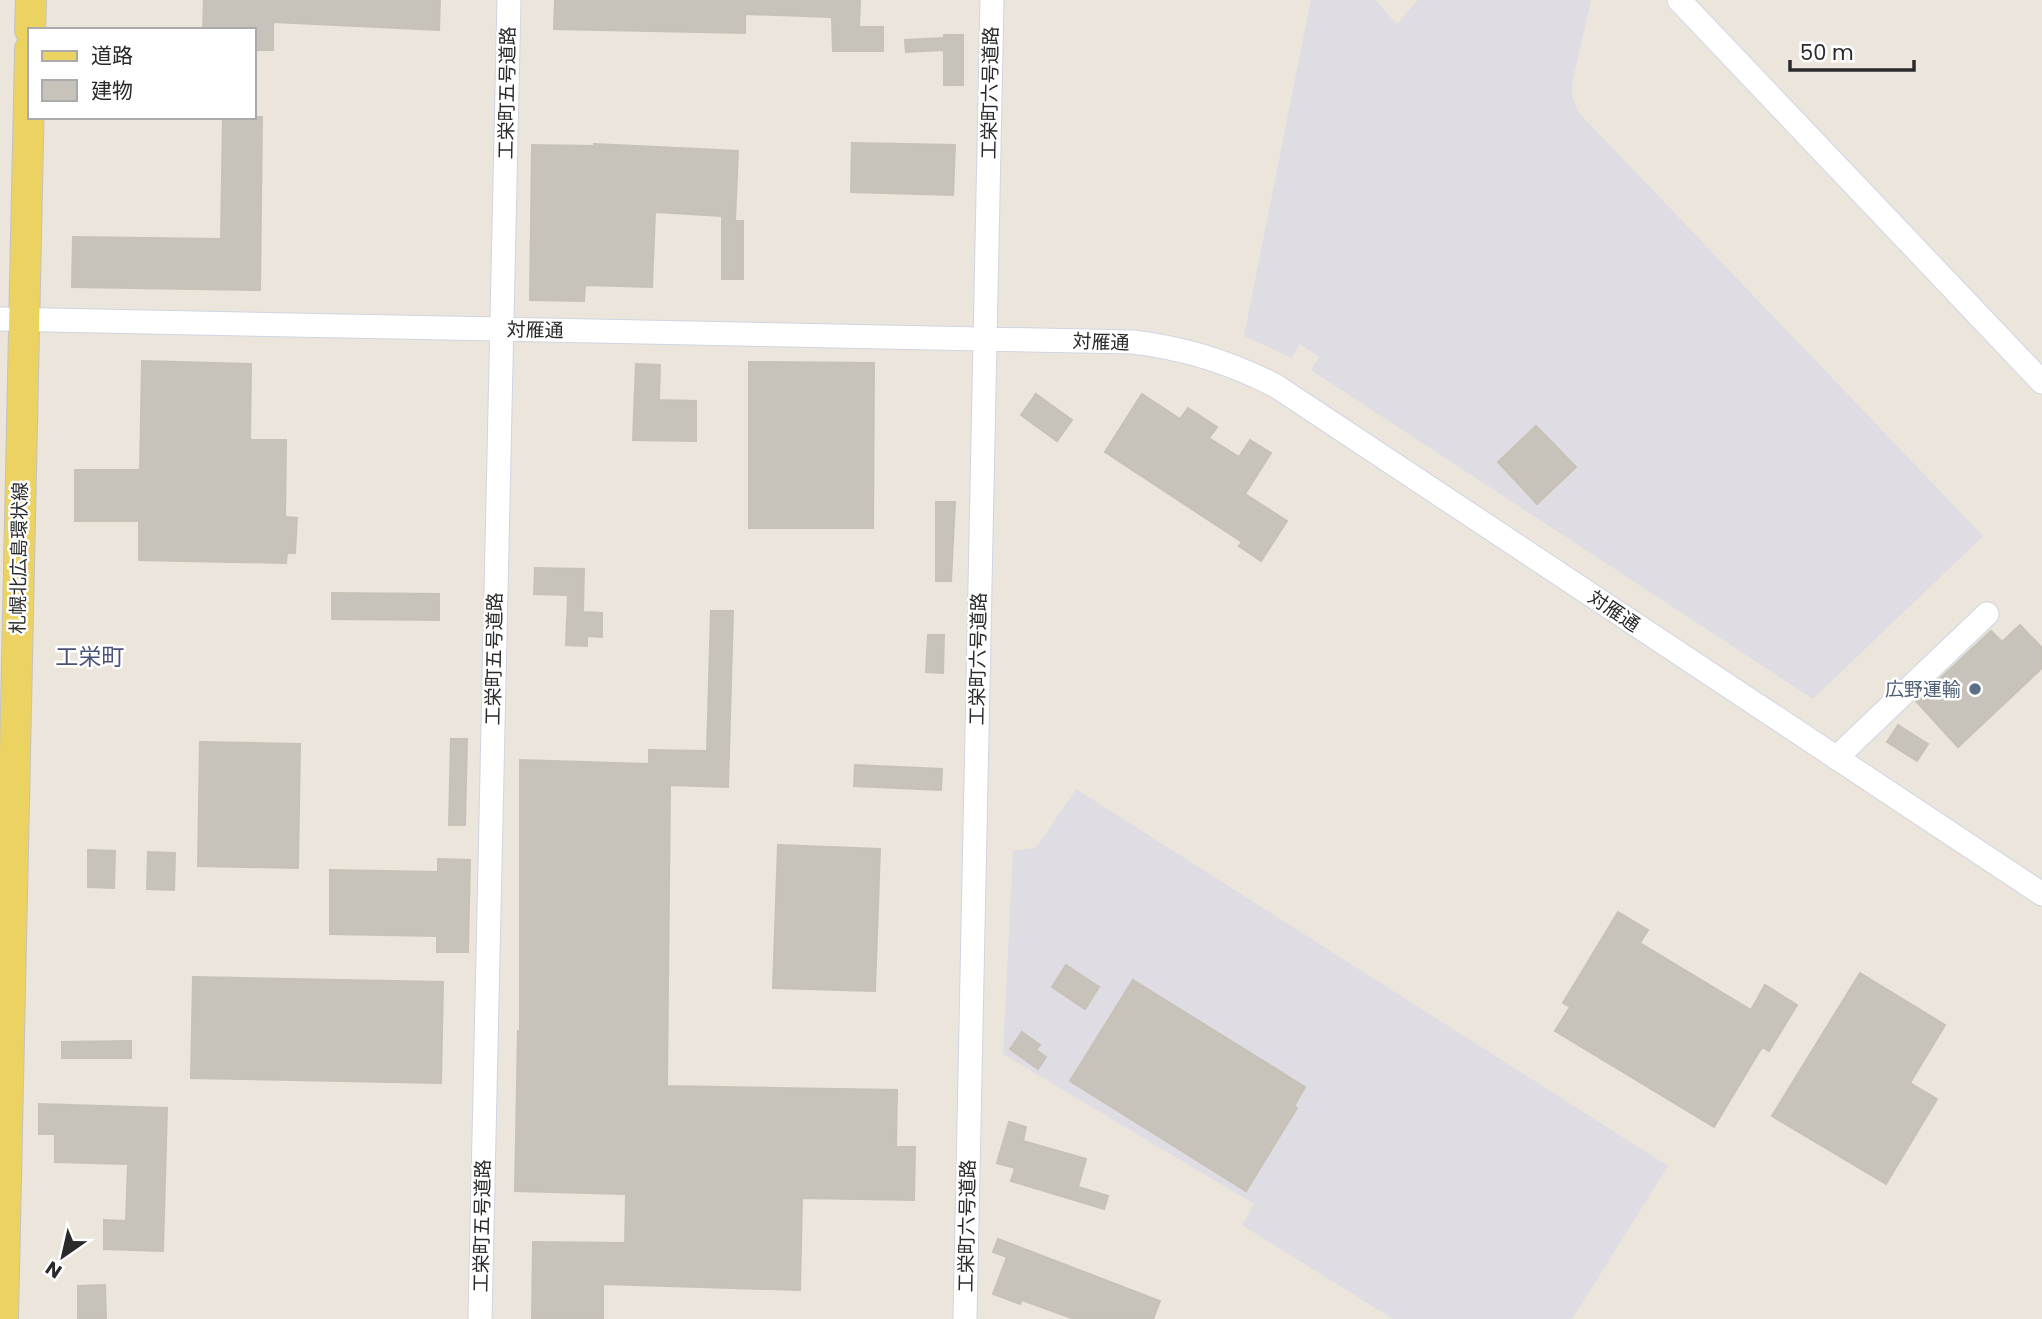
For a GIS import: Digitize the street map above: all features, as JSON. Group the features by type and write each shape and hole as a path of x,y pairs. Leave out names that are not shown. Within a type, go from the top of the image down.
{"main road":[{"path":"30,28 31,0"},
{"name":"札幌北広島環状線","path":"3,1319 12,319 28,79"}],"street":[{"name":"工栄町五号道路","path":"480,1319 509,0"},
{"name":"工栄町六号道路","path":"965,1319 992,0"},
{"path":"1679,0 2042,382"},
{"name":"対雁通","path":"12,319 985,339 1164,346 1222,361 1276,386 2042,894"},
{"path":"1836,758 1987,614"}],"shaded area":[{"path":"1311,0 1375,0 1397,24 1418,0 1591,0 1573,79 1572,96 1579,113 1983,536 1813,699 1311,370 1319,357 1300,344 1292,358 1244,336"},
{"path":"1076,789 1668,1166 1572,1319 1393,1319 1242,1225 1254,1204 1003,1054 1013,851 1036,848"}],"building":[{"path":"204,0 440,0 439,30 273,22 273,50 256,50 256,28 203,28"},
{"path":"555,0 860,0 859,27 883,27 883,51 833,51 832,17 745,14 745,33 554,29"},
{"path":"944,35 963,35 963,85 944,85 944,50 906,52 905,40 944,38"},
{"path":"262,117 260,290 72,287 73,237 221,239 223,119"},
{"path":"852,143 955,145 953,195 851,192"},
{"path":"594,144 738,151 735,221 743,221 743,279 722,279 722,216 655,212 652,287 585,285 584,301 530,300 532,145"},
{"path":"142,361 251,364 250,440 286,440 285,517 297,518 295,553 287,553 286,563 139,560 139,521 75,521 75,470 140,470"},
{"path":"749,362 874,363 873,528 749,528"},
{"path":"636,364 660,365 659,400 696,401 696,441 633,440"},
{"path":"1036,394 1072,420 1057,441 1021,415"},
{"path":"1142,394 1180,419 1188,408 1217,427 1209,438 1239,457 1250,440 1271,453 1245,494 1287,521 1261,561 1239,546 1242,542 1105,452"},
{"path":"1536,426 1576,467 1537,504 1498,462"},
{"path":"936,502 955,502 951,581 936,581"},
{"path":"535,568 584,569 583,612 602,613 602,637 587,636 587,646 566,645 568,595 534,594"},
{"path":"332,593 439,594 439,620 332,619"},
{"path":"711,611 733,611 728,787 670,785 667,1086 897,1090 896,1147 915,1147 914,1200 802,1198 800,1290 603,1284 603,1319 532,1319 533,1242 625,1243 626,1194 515,1191 520,1031 520,760 649,764 649,750 707,751"},
{"name":"広野運輸","path":"2020,625 2042,648 2042,668 1958,747 1916,701 1991,631 2002,642"},
{"path":"928,635 944,635 943,673 926,672"},
{"path":"1898,725 1928,744 1917,761 1887,742"},
{"path":"451,739 467,739 465,825 449,825"},
{"path":"200,742 300,744 298,868 198,866"},
{"path":"855,765 942,769 941,790 854,786"},
{"path":"778,845 880,849 875,991 773,988"},
{"path":"88,850 115,851 114,888 88,887"},
{"path":"148,852 175,853 174,890 147,889"},
{"path":"438,859 470,860 468,952 437,952 437,936 330,934 330,870 438,872"},
{"path":"1618,912 1648,930 1640,943 1751,1010 1765,985 1797,1005 1769,1051 1762,1047 1714,1127 1555,1031 1570,1007 1563,1003"},
{"path":"1066,965 1099,987 1085,1009 1052,987"},
{"path":"1860,973 1945,1025 1910,1083 1937,1099 1886,1184 1772,1116"},
{"path":"193,977 443,982 441,1083 191,1078"},
{"path":"1133,980 1305,1087 1294,1106 1297,1108 1246,1191 1070,1081"},
{"path":"1022,1032 1040,1045 1036,1050 1046,1057 1038,1069 1010,1049"},
{"path":"131,1041 131,1058 62,1058 62,1042"},
{"path":"39,1104 167,1108 163,1251 104,1249 104,1220 126,1221 128,1164 55,1162 55,1134 39,1134"},
{"path":"1009,1122 1026,1127 1023,1141 1086,1159 1078,1187 1108,1196 1104,1209 1011,1181 1015,1168 997,1163"},
{"path":"998,1239 1160,1301 1153,1319 1074,1319 1022,1300 1020,1304 993,1294 1007,1257 993,1252"},
{"path":"105,1285 106,1319 78,1319 78,1286"}],"place":[{"name":"広野運輸","path":"1975,689"}],"district":[{"name":"工栄町","path":"90,657"}]}
